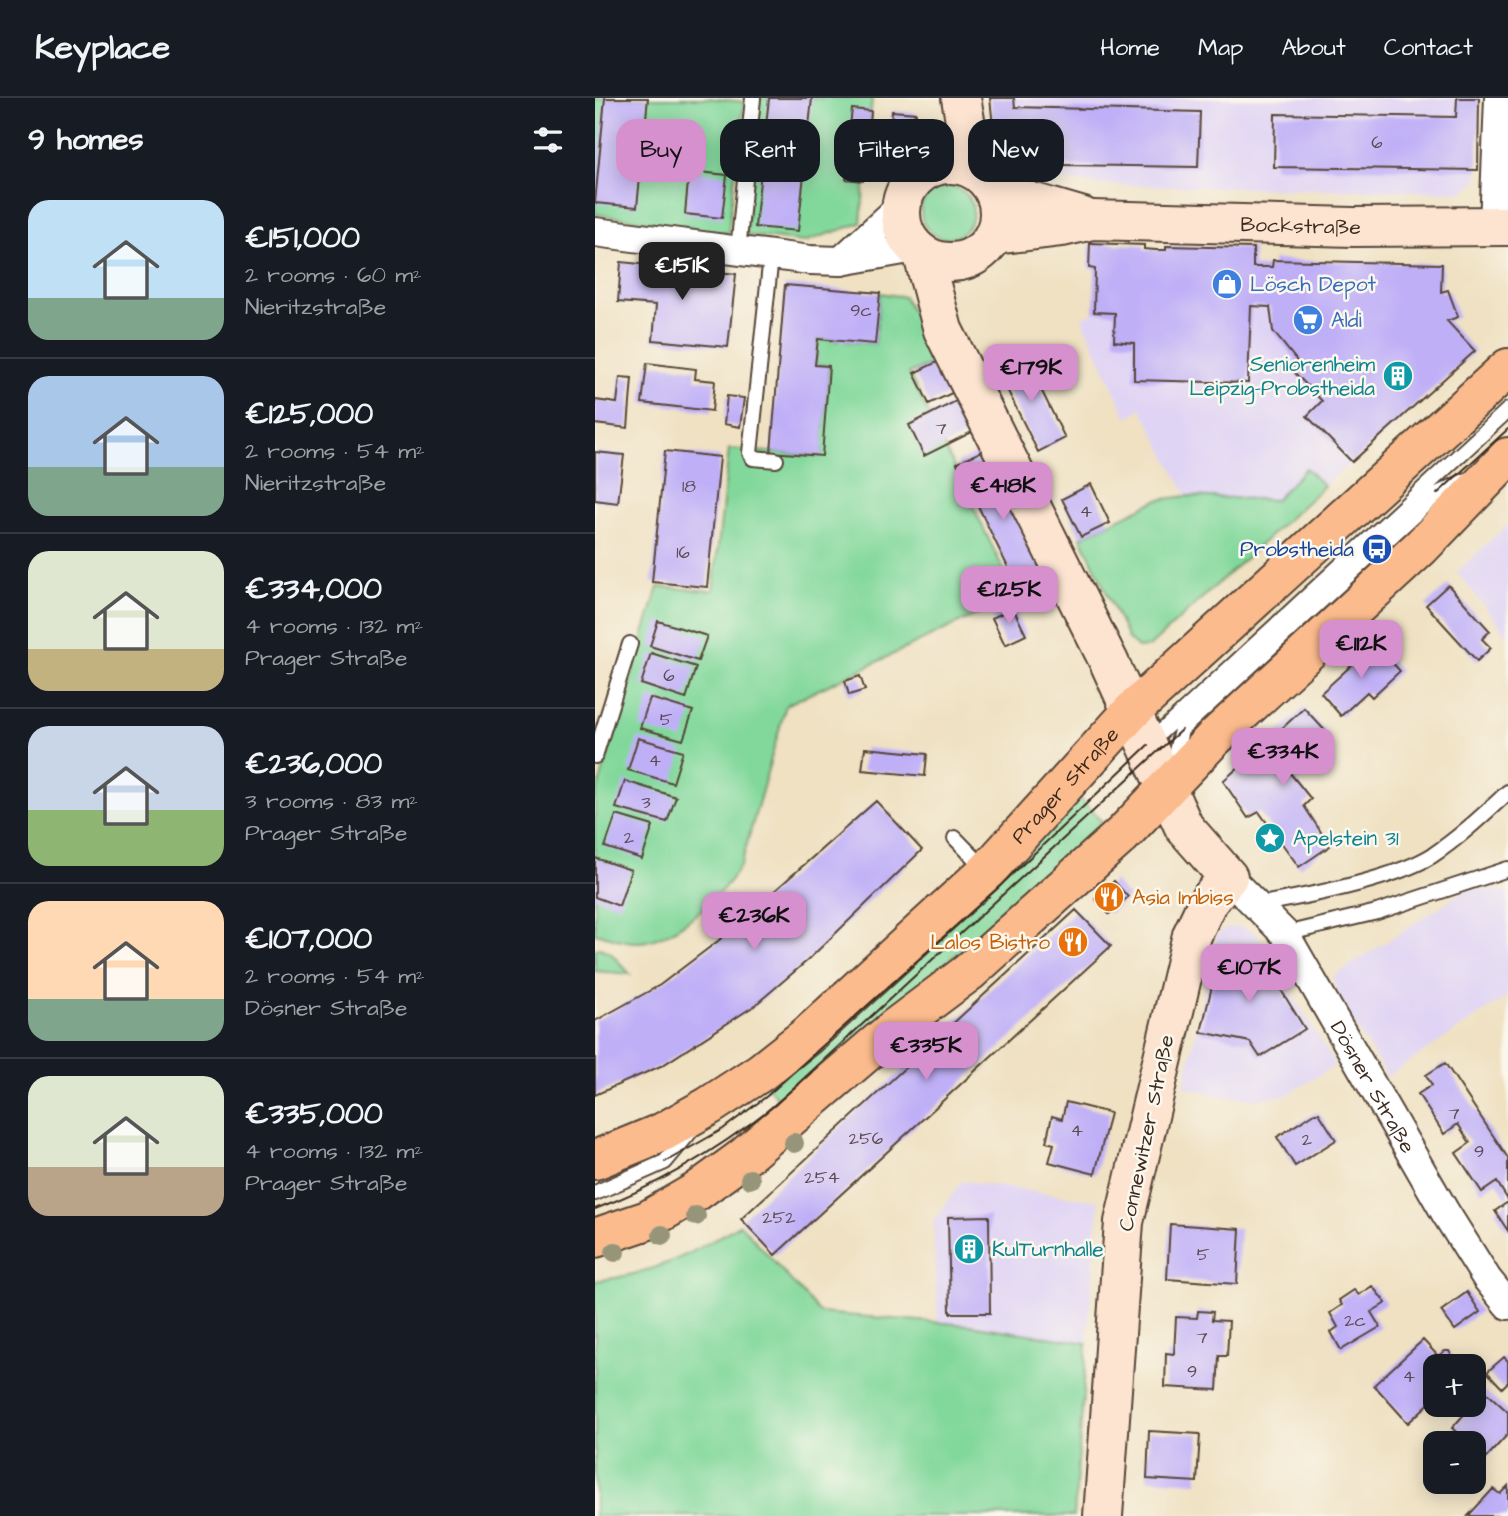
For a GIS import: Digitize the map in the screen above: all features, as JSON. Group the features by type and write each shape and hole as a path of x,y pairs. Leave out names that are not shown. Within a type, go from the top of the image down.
{"main road":[{"name":"Prager Straße","path":"595,1160 663,1132 709,1106 761,1072 808,1035 1140,728 1508,368"},
{"path":"595,1238 648,1220 696,1192 806,1107 896,1027 969,972 1123,834 1213,739 1421,547 1503,461"}],"street":[{"path":"944,119 949,98"},
{"path":"961,98 968,123"},
{"path":"1499,98 1501,226"},
{"path":"911,182 901,206 901,221 919,251 943,330 1140,728 1184,827 1228,877"},
{"path":"595,232 771,256 841,261 919,251 950,262 964,260 986,246 994,235 999,220 985,182"},
{"name":"Bockstraße","path":"989,182 1092,220"},
{"path":"841,261 901,206"},
{"name":"Bockstraße","path":"994,235 1062,227 1092,220 1353,228 1501,226"},
{"path":"943,330 954,285 964,260"},
{"name":"Dösner Straße","path":"1228,877 1285,934 1445,1212 1487,1279 1508,1305"},
{"name":"Connewitzer Straße","path":"1103,1516 1124,1222 1131,1180 1192,935 1207,903 1228,877"}],"lane":[{"path":"738,251 753,98"},
{"path":"771,256 750,453 753,457 775,460"},
{"path":"1140,728 1508,410"},
{"path":"595,756 598,737 630,644"},
{"path":"1256,905 1305,896 1386,873 1430,856 1458,837 1508,792"},
{"path":"955,838 987,871"},
{"path":"1285,934 1377,912 1508,869"},
{"path":"595,1193 665,1162 682,1145 709,1106"}],"shaded area":[{"path":"990,98 1479,98 1477,180 1462,192 1105,185 1064,180 1064,119 992,119"},
{"path":"1251,306 1270,307 1270,320 1408,323 1307,416 1352,462 1324,486 1306,469 1275,500 1187,496 1141,408 1127,418 1082,318 1094,312 1251,318"},
{"path":"1508,524 1508,636 1457,572"},
{"path":"1469,888 1508,892 1508,996 1387,1077 1341,1002 1333,977"},
{"path":"1241,927 1256,933 1335,1065 1287,1095 1253,1099 1222,1096 1184,1087 1217,935 1227,928"},
{"path":"962,1181 1099,1201 1087,1343 938,1323 933,1222"}],"green space":[{"path":"595,98 708,98 744,102 742,119 720,119 720,182 734,182 728,233 595,214"},
{"path":"759,98 872,98 870,119 834,119 834,182 865,182 861,223 804,242 746,235 751,182 820,182 820,119 757,119"},
{"path":"947,186 957,188 965,194 971,202 971,222 965,230 957,236 947,238 937,236 929,230 923,222 921,212 923,202 929,194 937,188"},
{"path":"880,293 904,297 939,361 909,373 1016,596 786,705 741,865 733,877 710,902 667,934 652,940 633,942 595,933 595,799 658,587 713,591 729,449 821,456 829,366 815,365 818,339 875,344"},
{"path":"1306,468 1324,486 1149,647 1138,648 1128,639 1081,537 1157,500 1187,496 1275,500"},
{"path":"1075,793 1102,822 786,1108 766,1085"},
{"path":"600,948 611,953 630,974 595,971 595,949"},
{"path":"740,1224 820,1313 969,1325 1087,1343 1074,1516 595,1516 595,1281 635,1274 671,1262"}],"building":[{"path":"605,98 648,98 646,119 616,119 616,182 640,182 637,207 595,203"},
{"path":"769,98 812,98 810,119 767,119"},
{"path":"990,98 1014,98 1015,107 1200,112 1198,167 1064,165 1064,119 992,119"},
{"path":"1457,98 1479,98 1478,170 1274,167 1275,114 1456,117"},
{"path":"852,109 871,111 870,119 851,119"},
{"path":"892,111 916,113 916,119 891,119"},
{"path":"706,173 720,174 720,182 726,182 722,218 685,214 688,182 706,182"},
{"path":"760,182 803,182 798,231 755,227"},
{"path":"1090,243 1144,245 1144,249 1156,250 1166,250 1166,246 1253,248 1253,267 1272,267 1273,260 1442,264 1441,292 1448,290 1458,317 1447,321 1475,351 1352,462 1307,416 1322,401 1291,369 1297,361 1273,331 1270,307 1251,306 1248,383 1134,380 1134,343 1114,341 1115,313 1094,312 1095,269 1089,268"},
{"path":"621,262 736,274 728,347 653,340 656,305 618,302"},
{"path":"785,285 880,293 875,344 818,339 815,365 829,366 822,456 771,452"},
{"path":"1025,357 1065,438 1038,452 998,371"},
{"path":"939,361 954,392 929,404 914,373"},
{"path":"647,363 696,369 695,379 715,381 712,411 642,403"},
{"path":"620,377 632,378 628,428 595,424 595,400 617,403"},
{"path":"727,396 744,398 740,427 724,424"},
{"path":"958,400 974,431 924,456 909,425"},
{"path":"984,450 1049,581 1021,594 957,463"},
{"path":"665,451 720,457 707,587 652,582"},
{"path":"595,452 624,455 618,503 595,500"},
{"path":"1091,484 1110,523 1081,537 1062,499"},
{"path":"1448,585 1490,631 1482,639 1491,648 1477,661 1426,605"},
{"path":"1013,608 1026,635 1005,645 992,618"},
{"path":"658,621 707,636 698,661 650,646"},
{"path":"1375,644 1400,671 1372,697 1367,692 1341,716 1321,693"},
{"path":"651,653 696,667 686,699 641,684"},
{"path":"860,676 865,690 849,695 845,681"},
{"path":"650,698 693,711 683,740 640,728"},
{"path":"1304,708 1330,736 1290,773 1311,799 1304,806 1330,846 1299,867 1259,812 1248,818 1223,781 1256,752 1274,772 1282,765 1264,745"},
{"path":"638,738 683,751 673,783 628,770"},
{"path":"865,748 927,754 925,776 862,770"},
{"path":"625,781 676,797 667,822 616,808"},
{"path":"876,801 922,850 808,960 754,1006 663,1065 595,1095 595,1021 660,985 718,941"},
{"path":"616,815 653,826 642,859 605,847"},
{"path":"595,858 631,870 619,906 595,897"},
{"path":"1114,881 1128,897 1109,914 1095,899"},
{"path":"1076,910 1111,946 775,1255 741,1219"},
{"path":"1256,949 1305,1029 1260,1057 1250,1042 1201,1032 1220,953"},
{"path":"1445,1063 1508,1158 1508,1200 1497,1182 1482,1192 1456,1153 1470,1143 1458,1124 1444,1134 1418,1094 1432,1085 1426,1075"},
{"path":"1066,1102 1110,1113 1095,1174 1049,1162 1054,1144 1046,1142 1052,1116 1062,1119"},
{"path":"1319,1113 1336,1140 1295,1166 1277,1137"},
{"path":"1508,1202 1508,1231 1495,1211"},
{"name":"KulTurnhalle","path":"989,1216 990,1313 950,1313 948,1217"},
{"path":"1170,1224 1240,1229 1237,1284 1167,1279"},
{"path":"1372,1286 1386,1303 1371,1312 1380,1327 1341,1350 1331,1332 1338,1327 1330,1313 1342,1305 1339,1300 1354,1290 1359,1295"},
{"path":"1467,1292 1480,1312 1455,1330 1441,1311"},
{"path":"1198,1311 1213,1312 1212,1320 1229,1321 1227,1356 1219,1356 1217,1390 1165,1387 1166,1353 1174,1354 1176,1317 1197,1318"},
{"path":"1423,1340 1436,1354 1423,1354 1423,1409 1408,1423 1374,1385"},
{"path":"1504,1357 1508,1361 1508,1382 1502,1388 1487,1372"},
{"path":"1486,1392 1508,1412 1508,1434 1486,1458 1486,1431 1455,1431 1452,1428 1462,1417 1486,1417"},
{"path":"1149,1431 1200,1434 1197,1482 1147,1479"},
{"path":"1508,1486 1508,1516 1468,1516 1493,1489 1500,1494"}],"tram line":[{"path":"1437,494 1508,429"},
{"path":"595,1209 643,1189 689,1164 775,1105 1181,730"},
{"path":"665,1162 723,1129 767,1096 1001,885 1148,745"}],"place":[{"name":"Lösch Depot","path":"1227,284"},
{"name":"Aldi","path":"1308,320"},
{"name":"Seniorenheim Leipzig-Probstheida","path":"1398,376"},
{"name":"Probstheida","path":"1377,549"},
{"name":"Apelstein 31","path":"1270,838"},
{"name":"Asia Imbiss","path":"1109,897"},
{"name":"Lalos Bistro","path":"1073,942"},
{"name":"KulTurnhalle","path":"969,1249"}]}
